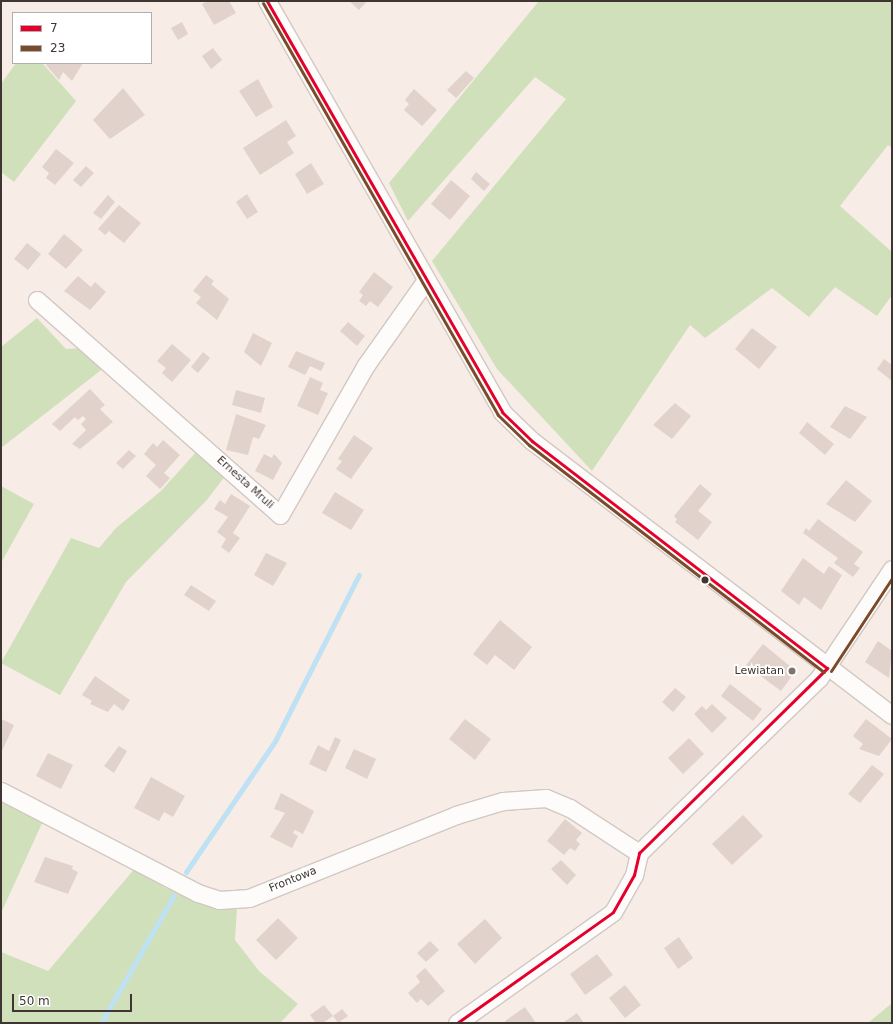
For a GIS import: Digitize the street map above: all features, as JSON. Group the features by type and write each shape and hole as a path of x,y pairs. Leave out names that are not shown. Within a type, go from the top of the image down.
{"street":[{"path":"267,1 493,400 512,423 828,668 892,715"},
{"name":"Ernesta Mruli","path":"37,300 280,515 366,365 426,280"},
{"path":"457,1023 613,912 634,874 639,853 828,668 892,569"},
{"name":"Frontowa","path":"1,792 198,893 220,900 248,898 456,815 503,801 546,798 570,808 639,853"}],"green space":[{"path":"539,1 892,1 892,148 888,145 840,206 892,252 892,295 877,316 835,287 809,317 772,288 705,338 690,325 592,471 497,369 432,261 566,99 535,77 408,221 389,183"},
{"path":"15,64 43,64 76,101 14,182 1,172 1,84"},
{"path":"37,318 66,349 82,348 105,367 1,448 1,347"},
{"path":"197,451 226,475 206,501 126,582 60,695 1,663 71,538 99,548 116,528 161,491"},
{"path":"1,486 34,504 1,563"},
{"path":"1,802 43,821 1,913"},
{"path":"136,867 165,888 210,906 237,908 235,940 259,971 298,1004 280,1023 1,1023 1,952 48,971"},
{"path":"892,1003 892,1023 868,1023"}],"building":[{"path":"208,1 229,1 236,13 214,25 202,4"},
{"path":"349,1 367,1 359,10"},
{"path":"182,22 188,34 178,40 171,28"},
{"path":"213,48 222,60 211,69 202,56"},
{"path":"82,64 72,81 63,72 59,80 46,65"},
{"path":"466,71 474,78 456,98 447,90"},
{"path":"258,79 273,107 256,117 239,91"},
{"path":"123,88 145,115 110,139 93,120"},
{"path":"414,89 437,110 422,126 404,110 409,104 405,100"},
{"path":"286,120 296,136 287,142 294,153 260,175 243,148"},
{"path":"56,149 74,163 55,185 46,178 49,173 42,167"},
{"path":"311,163 324,184 307,194 295,174"},
{"path":"86,166 94,173 81,187 73,180"},
{"path":"476,172 490,184 484,191 471,179"},
{"path":"451,180 470,196 450,220 431,204"},
{"path":"247,194 258,212 247,219 236,202"},
{"path":"108,195 115,202 101,219 93,213"},
{"path":"119,205 141,223 124,243 109,231 105,235 98,229"},
{"path":"64,234 83,250 66,269 48,254"},
{"path":"27,243 41,254 28,270 14,259"},
{"path":"374,272 393,287 378,307 370,301 366,306 359,301 363,295 359,292"},
{"path":"206,275 214,281 211,284 229,299 217,320 196,303 201,297 193,291"},
{"path":"78,276 91,287 95,282 106,292 90,310 64,291"},
{"path":"348,322 365,336 357,346 340,331"},
{"path":"752,328 777,347 759,369 735,349"},
{"path":"253,333 272,343 261,366 244,352"},
{"path":"172,344 191,360 172,382 162,373 166,368 157,361"},
{"path":"296,351 325,363 321,371 310,366 305,375 288,367"},
{"path":"203,352 210,358 198,373 191,367"},
{"path":"884,359 892,365 892,381 877,369"},
{"path":"310,377 323,383 320,390 328,393 318,415 297,406"},
{"path":"90,389 105,405 100,409 113,422 80,449 72,444 86,430 81,424 86,419 83,416 78,420 75,417 60,431 52,424"},
{"path":"236,390 265,398 261,413 232,405"},
{"path":"675,403 691,416 672,439 653,425"},
{"path":"845,406 867,417 850,439 830,427"},
{"path":"236,414 266,425 259,439 253,437 248,455 226,450"},
{"path":"807,422 834,444 825,455 799,433"},
{"path":"354,435 373,448 351,479 336,469 342,461 338,459"},
{"path":"163,440 180,455 164,473 170,478 160,489 146,476 156,465 144,454 153,443 157,447"},
{"path":"129,450 136,456 123,469 116,463"},
{"path":"264,454 272,458 274,454 282,463 273,480 255,471"},
{"path":"846,480 872,501 855,522 826,504"},
{"path":"700,484 712,494 698,511 712,522 698,540 675,522 677,519 674,516"},
{"path":"335,492 364,510 351,530 322,513"},
{"path":"231,494 250,506 233,533 240,538 229,553 221,547 226,539 217,532 228,517 214,509 220,500 225,504"},
{"path":"818,519 863,552 854,564 860,568 853,577 834,563 838,558 803,533 806,528 809,531"},
{"path":"266,553 287,563 273,586 254,575"},
{"path":"803,558 824,574 829,566 842,575 821,610 804,597 799,605 781,591"},
{"path":"191,585 216,601 209,611 184,595"},
{"path":"500,620 532,647 514,670 495,655 487,665 473,654"},
{"path":"878,641 892,651 889,678 865,662"},
{"path":"763,644 791,667 794,673 781,691 746,665"},
{"path":"95,676 130,700 123,711 114,704 108,712 90,704 92,701 82,695"},
{"path":"730,684 762,709 753,721 721,696"},
{"path":"675,688 686,697 673,712 662,702"},
{"path":"712,704 727,718 712,733 694,714 702,706 706,710"},
{"path":"1,719 14,725 1,753"},
{"path":"465,719 491,739 475,760 449,739"},
{"path":"866,719 892,739 879,756 859,749 863,744 853,736"},
{"path":"335,737 341,740 326,772 309,764 318,745 329,751"},
{"path":"689,738 704,754 683,774 668,758"},
{"path":"119,746 127,751 114,773 104,766"},
{"path":"354,749 376,759 367,779 345,768"},
{"path":"48,753 73,765 61,789 36,776"},
{"path":"872,765 884,774 860,803 848,794"},
{"path":"151,777 185,796 173,817 164,812 159,821 134,808"},
{"path":"281,793 314,811 303,834 295,830 293,833 298,836 292,848 270,837 285,813 274,809"},
{"path":"743,815 763,836 732,865 712,844"},
{"path":"565,819 582,833 576,840 580,844 575,851 570,848 564,855 547,841"},
{"path":"45,857 73,866 72,869 78,872 68,894 34,882"},
{"path":"561,860 576,875 567,885 551,869"},
{"path":"278,918 298,938 276,960 256,940"},
{"path":"485,919 502,938 475,964 457,944"},
{"path":"679,937 693,958 678,969 664,948"},
{"path":"430,941 439,950 426,962 417,953"},
{"path":"597,954 613,975 585,995 570,974"},
{"path":"425,968 445,991 428,1006 421,999 417,1003 408,993 420,982 416,976"},
{"path":"625,985 641,1005 625,1018 609,998"},
{"path":"324,1005 333,1016 323,1023 316,1023 310,1015"},
{"path":"525,1007 536,1023 506,1023 505,1021"},
{"path":"342,1009 348,1016 338,1023 333,1016"},
{"path":"577,1013 584,1023 564,1022"}],"waterway":[{"path":"186,872 275,741 359,575"},
{"path":"101,1023 174,895"}],"transit line":[{"name":"7","path":"267,1 502,412 532,441 827,668"},
{"name":"23","path":"263,3 498,415 529,445 824,672"},
{"name":"23","path":"831,671 892,578"},
{"name":"7","path":"457,1023 613,912 634,875 639,853 827,668"}],"place":[{"name":"Lewiatan","path":"792,671"}]}
